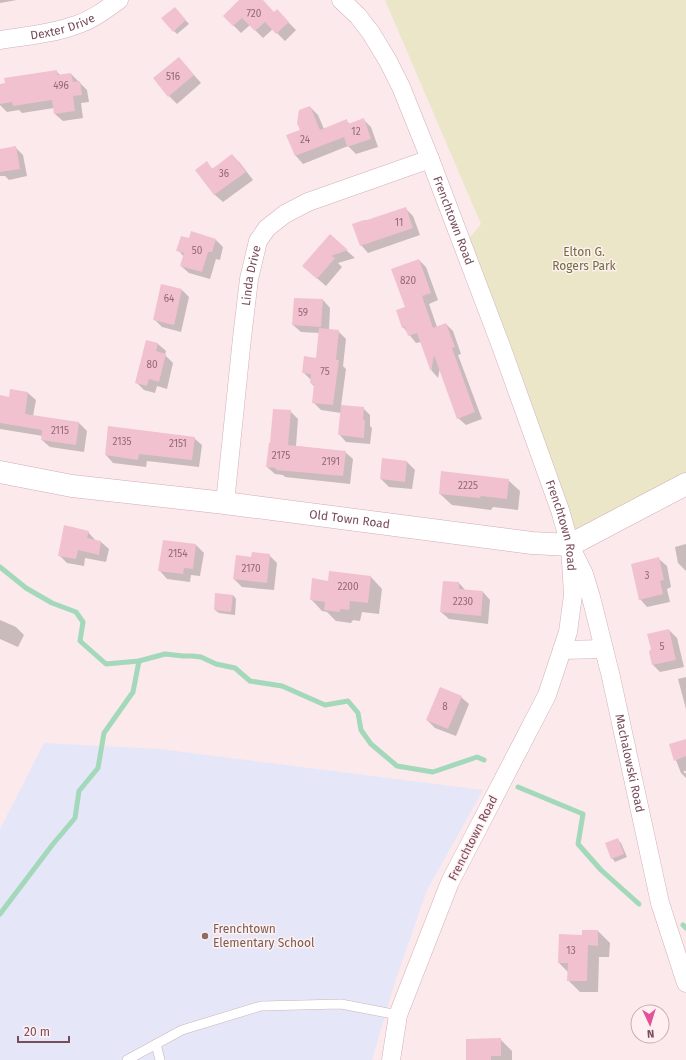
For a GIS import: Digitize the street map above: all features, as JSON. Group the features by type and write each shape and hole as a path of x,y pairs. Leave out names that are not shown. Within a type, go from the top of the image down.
{"main road":[{"name":"Old Town Road","path":"0,472 72,486 225,502 532,543 570,544 686,484"}],"street":[{"name":"Dexter Drive","path":"0,40 51,32 77,25 101,14 118,0"},
{"name":"Frenchtown Road","path":"341,0 358,16 371,33 388,61 401,87 430,160 520,398 560,510 570,544 573,595 568,632 547,695 450,882 398,1015 392,1060"},
{"name":"Linda Drive","path":"225,502 248,286 258,241 267,228 286,214 308,202 430,160"},
{"name":"Machalowski Road","path":"570,544 584,574 591,597 604,649 660,903 686,983"},
{"path":"562,650 604,649"}],"lane":[{"path":"128,1060 182,1030 261,1006 340,1004 398,1015"},
{"path":"156,1044 160,1060"}],"shaded area":[{"name":"Frenchtown Elementary School","path":"44,743 160,749 483,790 427,890 395,982 372,1060 0,1060 0,829"}],"green space":[{"name":"Elton G. Rogers Park","path":"385,0 686,0 686,485 574,539 467,241 481,224"}],"building":[{"path":"239,0 263,0 274,12 277,9 289,22 276,34 265,22 255,31 242,18 233,26 223,16"},
{"path":"175,7 186,20 173,32 161,18"},
{"path":"179,57 194,75 168,97 153,78"},
{"path":"57,70 57,75 71,73 73,82 80,81 82,95 73,96 75,111 54,114 52,100 13,106 12,102 0,104 0,84 5,83 4,78"},
{"path":"310,106 320,130 347,119 348,124 364,118 371,139 347,147 344,137 295,156 286,135 300,130 297,123 299,110"},
{"path":"16,146 20,169 0,172 0,149"},
{"path":"232,154 246,172 214,195 195,170 207,161 212,169"},
{"path":"406,207 413,228 360,246 352,224"},
{"path":"191,231 216,239 212,252 208,252 202,272 180,266 184,253 176,251 181,236 189,238"},
{"path":"330,234 348,250 331,256 335,258 317,279 302,266"},
{"path":"419,259 431,293 422,296 433,328 446,323 455,347 452,348 475,412 457,419 434,355 431,372 417,333 408,336 405,327 402,328 396,310 405,307 391,269"},
{"path":"161,284 182,289 174,325 153,320"},
{"path":"294,298 323,299 321,327 292,325"},
{"path":"319,328 339,330 336,360 339,360 333,405 312,403 314,384 310,383 311,374 302,373 304,356 316,358"},
{"path":"146,340 158,343 156,351 166,354 159,382 149,379 147,386 135,383"},
{"path":"10,389 28,392 25,414 79,422 76,445 41,440 42,430 0,423 0,395 9,397"},
{"path":"341,405 364,407 364,438 338,435"},
{"path":"273,409 291,410 288,445 346,451 343,476 276,470 276,468 266,467"},
{"path":"108,426 195,437 192,460 139,454 138,460 105,455"},
{"path":"382,458 407,461 405,482 380,479"},
{"path":"441,471 509,479 507,499 439,494"},
{"path":"64,525 89,531 87,538 101,541 99,555 78,550 76,559 58,556"},
{"path":"163,540 196,544 193,569 184,568 183,574 158,571"},
{"path":"252,552 270,554 267,583 233,579 236,555 251,557"},
{"path":"659,557 664,580 660,581 663,594 639,600 631,564"},
{"path":"329,571 371,576 368,603 350,601 349,610 341,609 339,612 324,610 325,602 310,600 312,578 328,581"},
{"path":"443,581 459,582 459,589 483,591 481,616 440,612"},
{"path":"215,593 233,595 231,612 214,610"},
{"path":"669,629 676,660 652,665 649,652 651,649 647,634"},
{"path":"440,687 462,696 448,729 426,720"},
{"path":"686,739 686,756 674,761 669,744"},
{"path":"618,838 624,854 611,859 605,843"},
{"path":"582,930 598,930 598,946 588,945 587,981 567,981 568,963 558,963 559,934 582,935"},
{"path":"501,1038 501,1056 491,1056 491,1060 466,1060 466,1039"}],"waterway":[{"path":"0,567 26,588 52,603 76,612 83,622 80,641 106,664 139,661 165,654 201,657 216,664 235,668 250,681 282,686 325,705 348,701 358,713 361,730 371,744 397,766 433,772 477,757 484,760"},
{"path":"0,914 53,844 75,818 79,791 98,768 104,733 133,692 139,661"},
{"path":"518,787 583,814 578,844 601,870 639,904"},
{"path":"683,925 686,928"}],"place":[{"name":"Frenchtown Elementary School","path":"205,936"}]}
